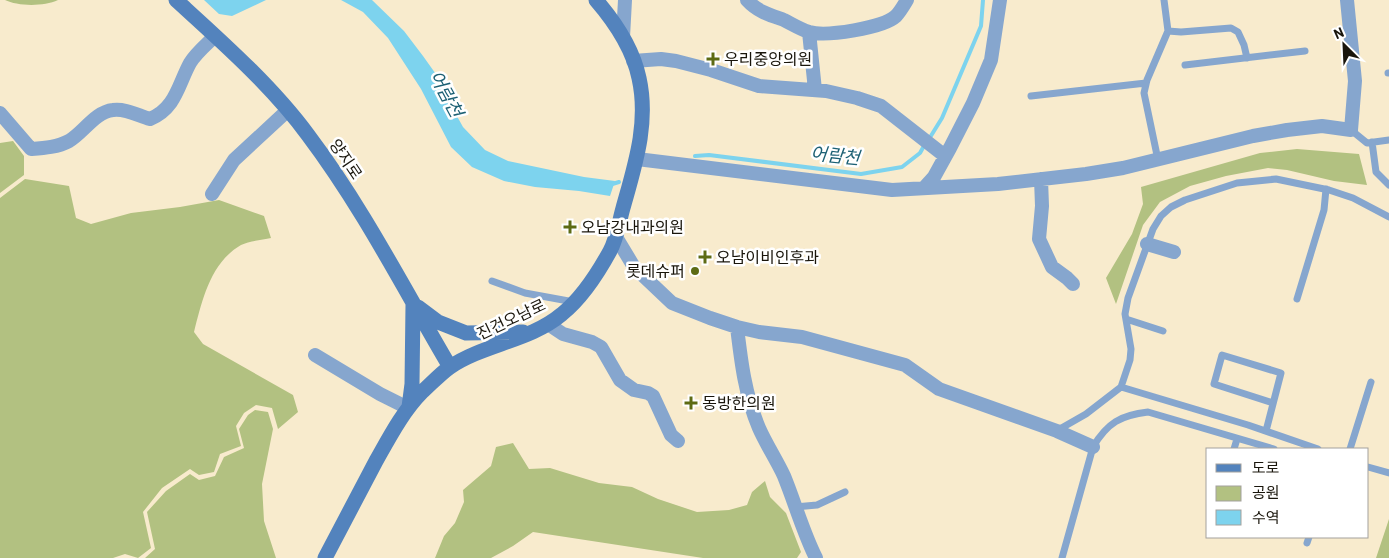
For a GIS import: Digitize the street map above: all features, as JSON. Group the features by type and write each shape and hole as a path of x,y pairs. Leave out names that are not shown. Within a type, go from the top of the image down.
{"main road":[{"name":"양지로","path":"176,0 215,36 288,110 308,134 363,216 450,367"},
{"name":"진건오남로","path":"325,558 387,441 408,408 420,394 450,367 474,355 532,332 563,314 592,279 610,250 616,237 637,159 643,124 643,108 639,76 623,37 596,0"},
{"path":"413,304 438,322 466,333 532,332"},
{"path":"408,408 412,384 413,304"}],"street":[{"path":"623,37 625,0"},
{"path":"749,1 757,9 768,15 809,32 818,33 834,32 881,23 896,16 907,0"},
{"path":"924,188 934,178 973,103 991,60 1000,0"},
{"path":"637,159 892,190 998,184 1114,170 1253,136 1287,130 1322,126 1350,130 1354,81 1347,0"},
{"path":"809,32 815,90"},
{"path":"0,113 31,149 57,146 68,141 101,114 112,110 123,110 150,119 160,115 178,92 191,61 215,36"},
{"path":"633,61 661,59 711,70 759,86 826,91 857,98 880,106 945,156"},
{"path":"212,194 234,160 288,110"},
{"path":"1041,179 1040,239 1052,267 1073,284"},
{"path":"616,237 634,267 672,303 737,327 759,332 802,337 905,365 939,389 1057,431 1093,447"},
{"path":"1147,244 1174,252"},
{"path":"548,324 563,334 592,342 602,347 620,380 634,390 653,396 671,435 678,442"},
{"path":"737,327 741,364 753,412 783,475 816,558"},
{"path":"315,355 380,394 408,408"}],"lane":[{"path":"1158,160 1144,93 1146,83 1168,31 1164,0"},
{"path":"1168,31 1181,32 1231,28 1238,32 1247,58"},
{"path":"1185,65 1305,51"},
{"path":"1031,96 1146,83"},
{"path":"1350,130 1368,143 1389,140"},
{"path":"1372,142 1376,172 1389,185"},
{"path":"1057,431 1086,414 1121,387 1130,360 1131,348 1125,314 1128,298 1153,229 1161,216 1172,207 1185,200 1237,183 1276,179 1326,189 1353,198 1389,217"},
{"path":"1296,299 1324,210 1326,189"},
{"path":"492,281 525,293 574,302"},
{"path":"1126,319 1163,331"},
{"path":"1266,432 1281,373 1222,355 1214,384 1273,403"},
{"path":"1350,448 1371,382"},
{"path":"1121,387 1248,424 1315,448"},
{"path":"1062,558 1093,447 1102,432 1119,420 1133,414 1148,412 1270,448"},
{"path":"1234,448 1237,439"},
{"path":"1369,467 1389,473"},
{"path":"795,507 817,505 845,492"}],"green space":[{"path":"5,0 58,0 45,4 30,5 16,4"},
{"path":"13,141 24,156 24,175 0,193 0,143"},
{"path":"1297,149 1359,154 1367,185 1334,181 1287,170 1268,168 1226,176 1190,186 1160,202 1143,225 1116,304 1106,278 1132,234 1143,204 1141,187 1260,153"},
{"path":"25,179 69,186 76,218 91,224 131,213 219,200 264,216 271,238 241,245 222,262 215,272 204,296 194,332 203,344 293,395 298,412 278,429 272,408 256,405 244,413 236,426 241,446 220,454 214,472 199,475 190,469 162,488 143,512 151,548 138,558 125,554 113,558 0,558 0,198"},
{"path":"255,410 268,412 273,429 262,484 264,521 276,558 145,558 155,549 147,512 166,491 190,474 199,480 215,476 224,457 244,448 239,429 248,415"},
{"path":"513,443 529,469 550,468 599,483 632,487 658,499 697,512 729,510 747,505 752,492 765,481 770,497 786,513 801,552 797,558 703,558 533,532 491,558 435,558 444,536 455,523 464,502 463,490 491,466 496,447"},
{"path":"1389,519 1389,558 1376,558"}],"water":[{"path":"204,0 266,0 232,16 219,14"},
{"path":"341,0 372,0 404,31 438,77 463,127 485,150 508,161 584,177 615,181 610,196 535,187 504,181 472,167 451,147 421,89 388,38 363,12"}],"waterway":[{"name":"어람천","path":"929,139 942,118 981,26 983,0"},
{"name":"어람천","path":"695,156 709,155 861,174 902,167 920,153 925,144"},
{"name":"어람천","path":"609,185 619,182"}],"place":[{"name":"우리중앙의원","path":"713,59"},
{"name":"오남강내과의원","path":"570,227"},
{"name":"오남이비인후과","path":"705,257"},
{"name":"롯데슈퍼","path":"695,271"},
{"name":"동방한의원","path":"691,403"}]}
